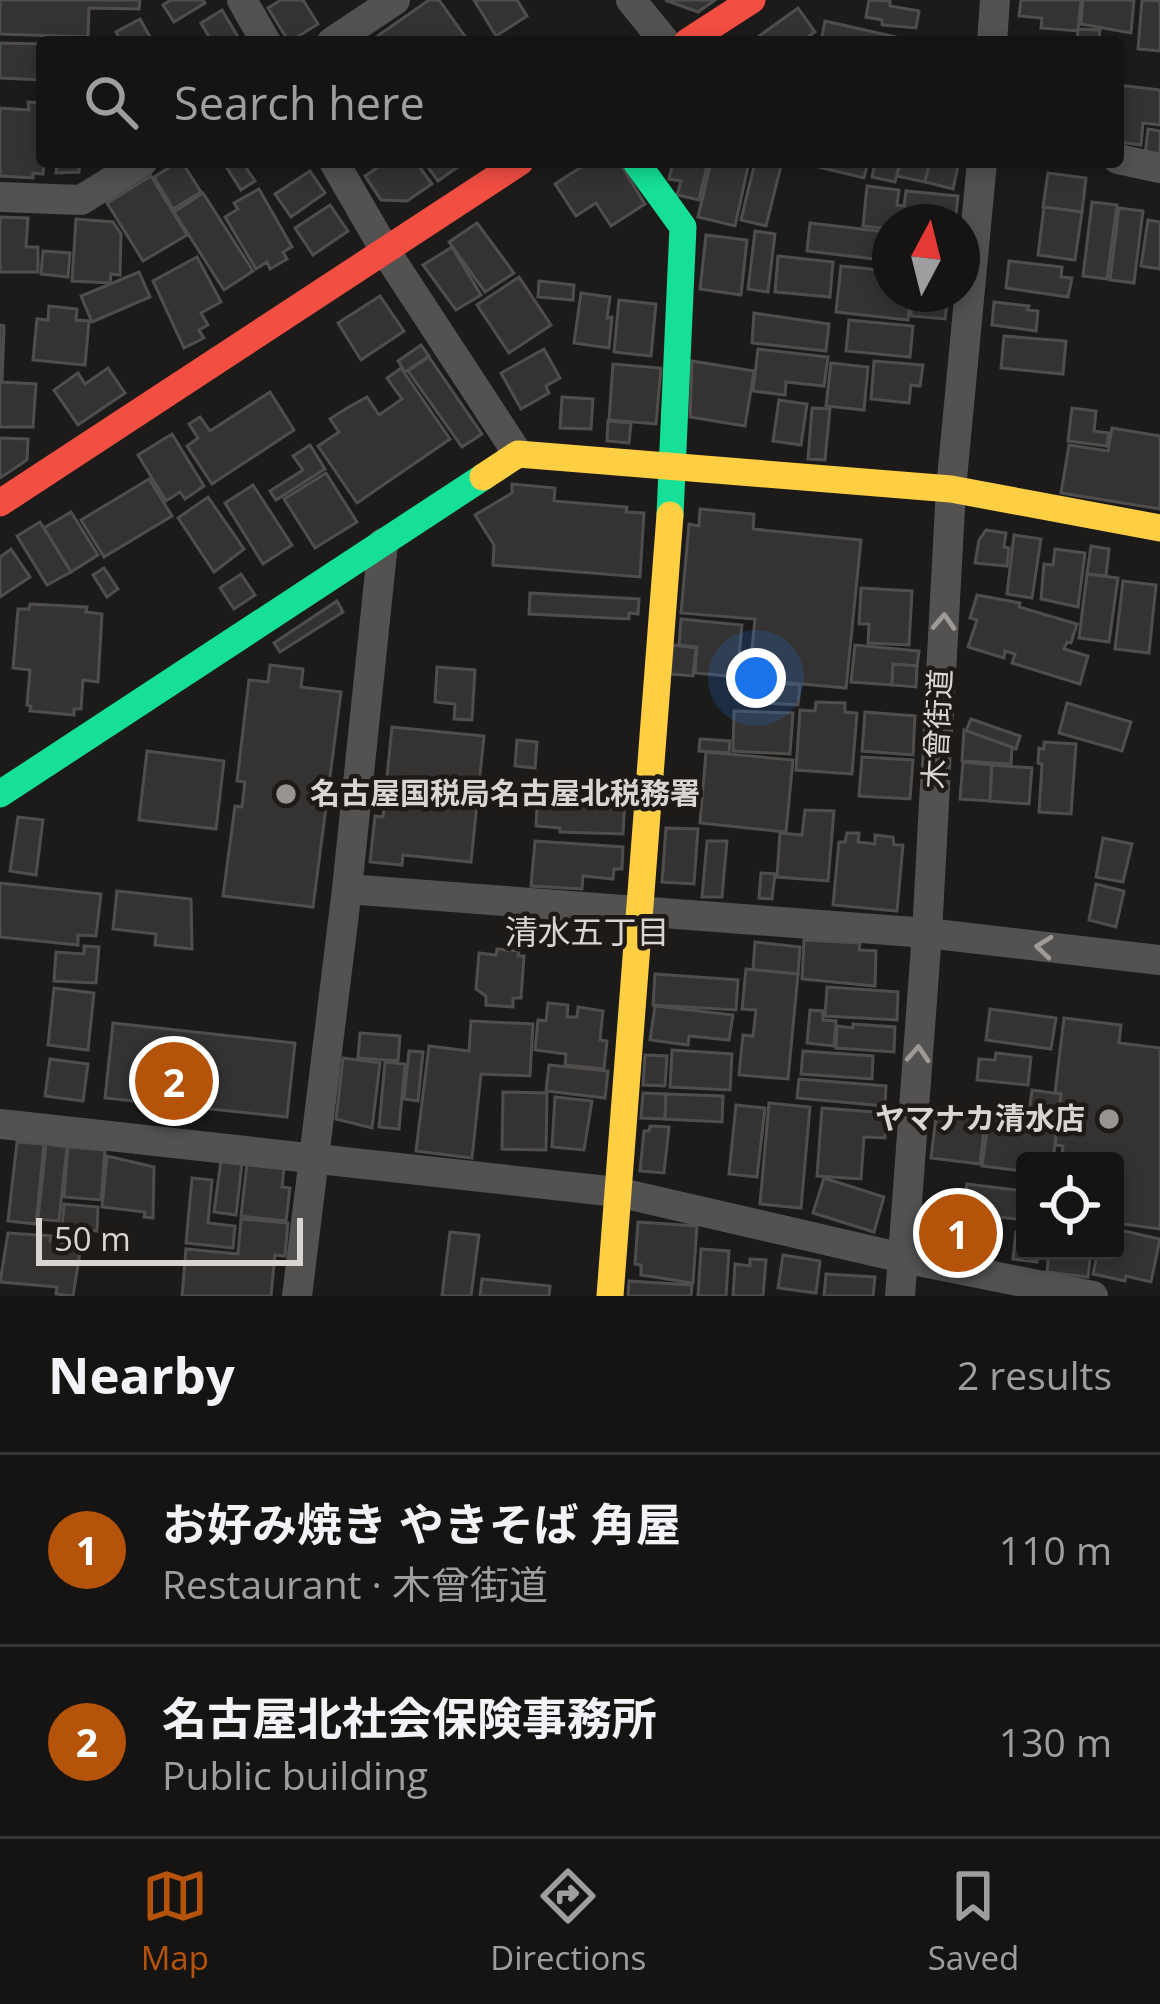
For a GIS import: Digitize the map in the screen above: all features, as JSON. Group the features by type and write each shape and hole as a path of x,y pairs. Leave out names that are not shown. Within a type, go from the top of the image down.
{"street":[{"path":"242,0 263,36"},
{"path":"341,36 395,0"},
{"path":"632,0 660,36"},
{"path":"696,36 752,0"},
{"path":"992,36 995,0"},
{"path":"1124,160 1160,168"},
{"path":"0,197 81,200 132,168"},
{"path":"337,168 386,252 518,454"},
{"path":"0,503 511,168"},
{"path":"610,1296 674,468 683,227 640,168"},
{"name":"木曾街道","path":"900,1296 927,933 951,489 981,168"},
{"path":"0,794 518,454 951,489 1160,528"},
{"path":"297,1296 383,543"},
{"path":"346,890 927,933 1160,960"},
{"path":"0,1124 617,1192 1093,1296"}],"building":[{"path":"0,0 140,0 139,9 89,8 88,36 0,34"},
{"path":"171,0 205,3 174,22 163,5"},
{"path":"281,0 303,0 318,24 299,36 285,36 268,8"},
{"path":"429,0 439,0 465,36 378,36"},
{"path":"474,0 517,0 527,16 496,36"},
{"path":"665,0 715,0 698,12"},
{"path":"869,0 919,11 916,28 882,25 882,20 866,17"},
{"path":"1021,0 1081,0 1078,31 1041,28 1042,18 1019,16"},
{"path":"1083,0 1134,0 1131,33 1081,24"},
{"path":"1142,0 1160,1 1160,51 1138,49"},
{"path":"798,8 815,32 809,36 759,36"},
{"path":"222,10 237,36 209,36 201,23"},
{"path":"140,19 150,36 118,36 116,32"},
{"path":"825,21 891,36 822,36"},
{"path":"1078,29 1100,30 1100,36 1077,36"},
{"path":"0,43 36,44 36,80 0,78"},
{"path":"1124,86 1160,90 1160,125 1143,123 1141,145 1124,143"},
{"path":"28,102 36,103 36,168 44,168 43,174 0,176 0,108 29,110"},
{"path":"1148,129 1160,131 1160,156 1145,155"},
{"path":"57,168 79,168 79,172 56,173"},
{"path":"168,168 186,168 201,192 173,209 154,177"},
{"path":"227,168 246,168 255,181 241,190"},
{"path":"377,168 420,168 432,184 407,201 381,200 365,176"},
{"path":"428,168 456,168 438,181"},
{"path":"580,168 623,168 645,204 611,226 596,203 576,216 555,184"},
{"path":"672,168 707,168 699,200 677,195 681,181 669,179"},
{"path":"710,168 748,168 735,226 698,217"},
{"path":"754,168 780,168 766,226 741,220"},
{"path":"823,168 866,168 864,178"},
{"path":"874,168 898,168 895,182 872,177"},
{"path":"899,168 928,168 925,182 897,176"},
{"path":"928,168 958,168 953,189 925,182"},
{"path":"310,171 325,193 291,217 275,194"},
{"path":"1048,173 1086,178 1082,212 1043,207"},
{"path":"151,176 187,235 143,261 107,203"},
{"path":"867,186 899,190 897,204 872,204 872,227 863,226"},
{"path":"259,189 292,247 283,252 287,259 270,269 267,262 256,269 225,217 238,209 234,203"},
{"path":"906,191 958,196 957,204 904,204"},
{"path":"203,193 253,271 224,290 174,212"},
{"path":"1092,202 1117,205 1107,279 1083,276"},
{"path":"330,205 348,231 313,255 295,228"},
{"path":"1044,207 1082,212 1075,260 1038,255"},
{"path":"1119,208 1143,211 1134,283 1110,280"},
{"path":"0,217 28,218 26,247 38,247 38,272 0,272"},
{"path":"76,219 113,222 121,234 120,275 111,274 110,283 72,281"},
{"path":"1148,220 1160,222 1160,269 1141,266"},
{"path":"477,223 514,273 485,292 449,242"},
{"path":"810,223 872,230 872,259 807,251"},
{"path":"755,231 775,234 768,292 748,289"},
{"path":"706,235 747,240 741,295 700,289"},
{"path":"452,247 481,295 456,310 423,265"},
{"path":"43,251 70,253 68,277 41,274"},
{"path":"778,256 833,262 830,297 775,292"},
{"path":"197,257 221,302 201,313 208,325 199,330 204,338 184,348 153,281"},
{"path":"1009,261 1062,267 1061,277 1072,278 1068,297 1006,288"},
{"path":"841,266 872,269 872,312 909,312 908,320 836,312"},
{"path":"139,272 150,297 92,322 81,296"},
{"path":"519,277 551,325 509,353 477,305"},
{"path":"539,281 574,285 573,300 538,297"},
{"path":"581,293 610,297 609,348 574,343"},
{"path":"380,296 404,331 361,360 338,323"},
{"path":"619,300 656,304 651,356 614,352"},
{"path":"994,302 1038,311 1036,331 992,325"},
{"path":"49,306 77,309 76,320 89,321 85,365 33,360 37,319 48,320"},
{"path":"911,312 946,312 945,319 911,316"},
{"path":"754,313 829,324 826,351 752,343"},
{"path":"849,320 913,326 910,357 846,351"},
{"path":"0,325 4,326 2,382 36,384 33,427 0,427"},
{"path":"1004,336 1066,341 1063,374 1001,368"},
{"path":"421,345 429,356 405,372 398,361"},
{"path":"544,349 560,378 546,386 549,393 521,409 501,373"},
{"path":"758,349 828,357 824,386 786,382 785,395 753,391"},
{"path":"429,357 482,434 462,447 408,371"},
{"path":"692,361 754,371 745,426 690,417"},
{"path":"874,361 923,365 920,386 911,385 909,403 871,399"},
{"path":"831,363 868,367 864,410 826,406"},
{"path":"613,364 661,368 656,424 609,420"},
{"path":"108,368 125,393 78,425 54,390 78,373 85,384"},
{"path":"401,368 450,439 357,503 318,446 339,432 330,419 347,408 367,397 379,415 402,399 387,378"},
{"path":"270,392 294,430 212,484 187,446 198,438 189,424 200,417 210,431"},
{"path":"562,397 593,399 591,429 560,428"},
{"path":"779,400 807,404 801,445 773,441"},
{"path":"812,408 830,409 825,460 808,459"},
{"path":"1072,408 1096,411 1094,431 1109,433 1107,446 1068,441"},
{"path":"608,421 631,423 629,443 607,441"},
{"path":"1112,428 1160,436 1160,509 1061,493 1069,445 1108,451"},
{"path":"172,434 204,486 185,499 180,492 166,501 138,455"},
{"path":"0,438 28,439 27,460 0,478"},
{"path":"310,445 325,469 276,500 270,491 303,470 293,456"},
{"path":"326,473 357,522 315,548 284,499"},
{"path":"149,479 172,516 104,557 81,520"},
{"path":"512,484 555,488 554,501 627,507 626,512 644,513 640,577 493,565 494,545 475,515 512,493"},
{"path":"253,485 292,545 263,564 225,503"},
{"path":"208,497 244,549 214,572 178,518"},
{"path":"700,509 754,514 753,529 861,540 846,688 749,679 755,619 681,613 689,524 699,526"},
{"path":"71,512 98,555 71,572 44,528"},
{"path":"40,522 71,572 47,585 17,536"},
{"path":"986,530 1006,533 1007,566 975,563"},
{"path":"1014,535 1041,539 1032,598 1007,594"},
{"path":"1091,546 1109,549 1106,576 1087,574"},
{"path":"11,549 30,577 0,597 0,557"},
{"path":"1055,549 1085,553 1078,607 1041,599 1044,564 1053,565"},
{"path":"104,568 118,589 107,597 93,575"},
{"path":"241,574 255,595 234,609 220,588"},
{"path":"1087,574 1118,578 1109,642 1079,638"},
{"path":"1123,581 1156,585 1149,653 1115,649"},
{"path":"861,588 912,591 909,645 868,643 869,624 859,624"},
{"path":"530,593 639,599 638,614 629,613 629,619 529,614"},
{"path":"977,595 1020,603 1019,607 1077,624 1064,649 1088,656 1080,684 1012,663 1015,654 1005,651 1004,658 968,647 977,620 970,618"},
{"path":"337,601 343,612 280,652 274,643"},
{"path":"30,604 87,607 86,612 102,614 98,682 83,680 81,709 74,709 74,715 30,711 27,705 30,670 13,668 18,609 29,609"},
{"path":"681,619 742,625 737,677 695,673 697,647 679,645"},
{"path":"673,645 696,648 693,676 670,674"},
{"path":"855,645 919,651 917,666 893,664 892,685 851,682"},
{"path":"893,664 917,666 916,687 892,685"},
{"name":"名古屋国税局名古屋北税務署","path":"270,665 303,669 301,687 341,692 313,907 223,896 235,806 242,807 245,782 237,781 249,680 268,682"},
{"path":"437,667 475,670 472,720 454,719 455,704 435,702"},
{"path":"767,683 800,685 798,705 766,703"},
{"path":"816,702 845,703 845,712 857,713 852,774 796,770 800,710 815,711"},
{"path":"1067,703 1131,722 1122,751 1059,733"},
{"path":"734,711 793,713 790,754 733,751"},
{"path":"865,712 915,716 913,755 862,751"},
{"path":"971,719 1020,736 1016,749 966,731"},
{"path":"392,727 484,736 471,862 403,855 402,865 370,862 375,816 383,817"},
{"path":"964,730 1012,747 1011,764 962,761"},
{"path":"700,739 730,741 729,753 699,751"},
{"path":"517,740 537,742 535,768 515,766"},
{"path":"1044,742 1076,744 1071,814 1039,812 1039,748 1044,749"},
{"path":"147,751 224,761 216,829 139,820"},
{"path":"706,752 793,760 786,832 700,823"},
{"path":"862,757 913,760 910,799 859,796"},
{"path":"963,762 992,765 990,801 960,799"},
{"path":"992,765 1032,768 1029,804 990,801"},
{"path":"538,790 611,793 610,798 625,798 623,834 560,832 560,828 536,826"},
{"path":"805,810 834,811 828,881 777,877 780,833 802,835"},
{"path":"18,817 43,820 36,875 10,871"},
{"path":"666,828 698,829 694,884 662,882"},
{"path":"847,833 859,833 858,842 875,844 875,835 893,837 894,845 903,845 897,911 833,905 839,842 845,842"},
{"path":"1103,838 1132,844 1123,882 1096,877"},
{"path":"535,841 623,847 622,869 614,869 613,879 583,876 582,889 531,886"},
{"path":"707,841 727,841 722,897 702,897"},
{"path":"761,873 775,874 772,899 759,898"},
{"path":"0,883 101,894 96,936 78,935 78,945 0,937"},
{"path":"1096,884 1124,891 1116,927 1089,920"},
{"path":"117,891 191,899 192,949 155,945 156,934 113,929"},
{"path":"804,940 860,943 859,950 876,951 875,986 802,979"},
{"path":"755,942 800,947 798,974 753,970"},
{"path":"84,946 99,947 96,983 54,981 56,952 84,954"},
{"path":"497,949 524,956 521,998 513,998 513,1007 486,1005 486,996 476,989 479,953 496,955"},
{"path":"746,969 798,974 788,1079 739,1075 743,1035 753,1036 756,1010 742,1009"},
{"path":"655,974 738,980 736,1010 653,1005"},
{"path":"827,987 898,992 897,1020 825,1016"},
{"path":"54,988 94,993 88,1050 48,1045"},
{"path":"548,1003 568,1005 567,1017 577,1017 578,1007 603,1011 604,1069 565,1065 566,1054 535,1050 538,1020 546,1021"},
{"path":"655,1006 733,1015 729,1040 689,1036 688,1045 650,1040"},
{"path":"990,1009 1056,1018 1051,1049 986,1040"},
{"path":"810,1010 823,1011 823,1020 836,1021 834,1046 807,1043"},
{"name":"ヤマナカ清水店","path":"1064,1018 1121,1025 1119,1043 1160,1048 1160,1229 1124,1224 1124,1152 1062,1152 1063,1146 1055,1145 1061,1094 1055,1093"},
{"path":"471,1021 533,1024 530,1076 481,1074 472,1158 416,1151 429,1046 469,1051"},
{"path":"113,1023 295,1043 287,1117 105,1098"},
{"path":"853,1024 895,1027 894,1052 836,1048 837,1026 853,1028"},
{"path":"360,1033 400,1036 398,1061 358,1058"},
{"path":"672,1050 732,1054 730,1090 670,1087"},
{"path":"409,1051 423,1052 418,1101 404,1099"},
{"path":"803,1051 873,1056 872,1079 801,1074"},
{"path":"996,1053 1031,1057 1028,1085 977,1080 979,1059 995,1060"},
{"path":"645,1055 667,1056 665,1086 643,1085"},
{"path":"343,1058 380,1063 372,1128 336,1119"},
{"path":"50,1059 88,1064 83,1101 45,1096"},
{"path":"385,1062 405,1064 399,1129 379,1127"},
{"path":"549,1065 608,1071 605,1098 546,1091"},
{"path":"799,1079 886,1086 885,1106 797,1098"},
{"path":"1032,1090 1061,1094 1054,1152 1016,1152 1016,1170 982,1166 990,1109 1006,1111 1004,1125 1027,1128"},
{"path":"503,1092 547,1093 546,1150 502,1149"},
{"path":"643,1093 666,1094 665,1119 641,1118"},
{"path":"666,1094 723,1096 722,1122 665,1119"},
{"path":"555,1097 592,1101 584,1150 552,1147"},
{"path":"769,1103 810,1107 801,1208 760,1204"},
{"path":"736,1105 765,1108 757,1177 729,1174"},
{"path":"822,1108 886,1113 885,1138 864,1137 861,1179 817,1176"},
{"path":"937,1109 986,1115 980,1164 931,1158"},
{"path":"650,1126 669,1127 664,1173 640,1171 644,1131"},
{"path":"17,1142 44,1144 36,1224 8,1221"},
{"path":"46,1144 67,1147 59,1221 38,1219"},
{"path":"68,1147 105,1150 101,1200 64,1197"},
{"path":"107,1156 154,1167 153,1218 144,1217 145,1212 102,1207"},
{"path":"221,1160 242,1163 236,1215 214,1212"},
{"path":"247,1164 284,1168 282,1187 290,1188 286,1221 241,1216"},
{"path":"192,1178 212,1180 208,1223 235,1226 233,1248 186,1243"},
{"path":"824,1178 884,1197 874,1232 813,1213"},
{"path":"967,1184 1016,1190 1016,1219 963,1213"},
{"path":"64,1204 98,1207 97,1231 62,1227"},
{"path":"934,1216 995,1223 992,1248 945,1243 945,1237 931,1236"},
{"path":"241,1219 288,1223 285,1256 275,1255 271,1296 182,1296 186,1249 238,1254"},
{"path":"638,1222 697,1226 693,1283 641,1275 641,1265 635,1264"},
{"path":"1124,1231 1160,1239 1151,1282 1093,1274 1096,1260 1124,1260"},
{"path":"450,1232 479,1235 471,1296 442,1296"},
{"path":"8,1233 51,1236 50,1241 81,1246 73,1296 56,1294 57,1287 0,1282"},
{"path":"701,1249 729,1251 726,1296 698,1296"},
{"path":"783,1255 820,1261 816,1293 778,1288"},
{"path":"750,1259 766,1260 763,1296 733,1296 735,1264 750,1266"},
{"path":"1048,1260 1090,1260 1088,1277 1047,1272"},
{"path":"826,1274 875,1277 873,1296 824,1296"},
{"path":"482,1279 550,1286 549,1296 480,1296"},
{"path":"629,1281 692,1285 691,1296 628,1296"}],"traffic: fast":[{"path":"640,168 683,227 670,515"},
{"path":"0,794 483,477"}],"traffic: slow":[{"path":"483,477 518,454 951,489 1160,528"},
{"path":"610,1296 670,515"}],"traffic: jam":[{"path":"696,36 752,0"},
{"path":"0,503 511,168"}],"place":[{"name":"名古屋国税局名古屋北税務署","path":"286,794"},
{"name":"名古屋北社会保険事務所","path":"174,1081"},
{"name":"ヤマナカ清水店","path":"1109,1119"},
{"name":"お好み焼き やきそば 角屋","path":"958,1233"}],"district":[{"name":"清水五丁目","path":"587,932"}]}
